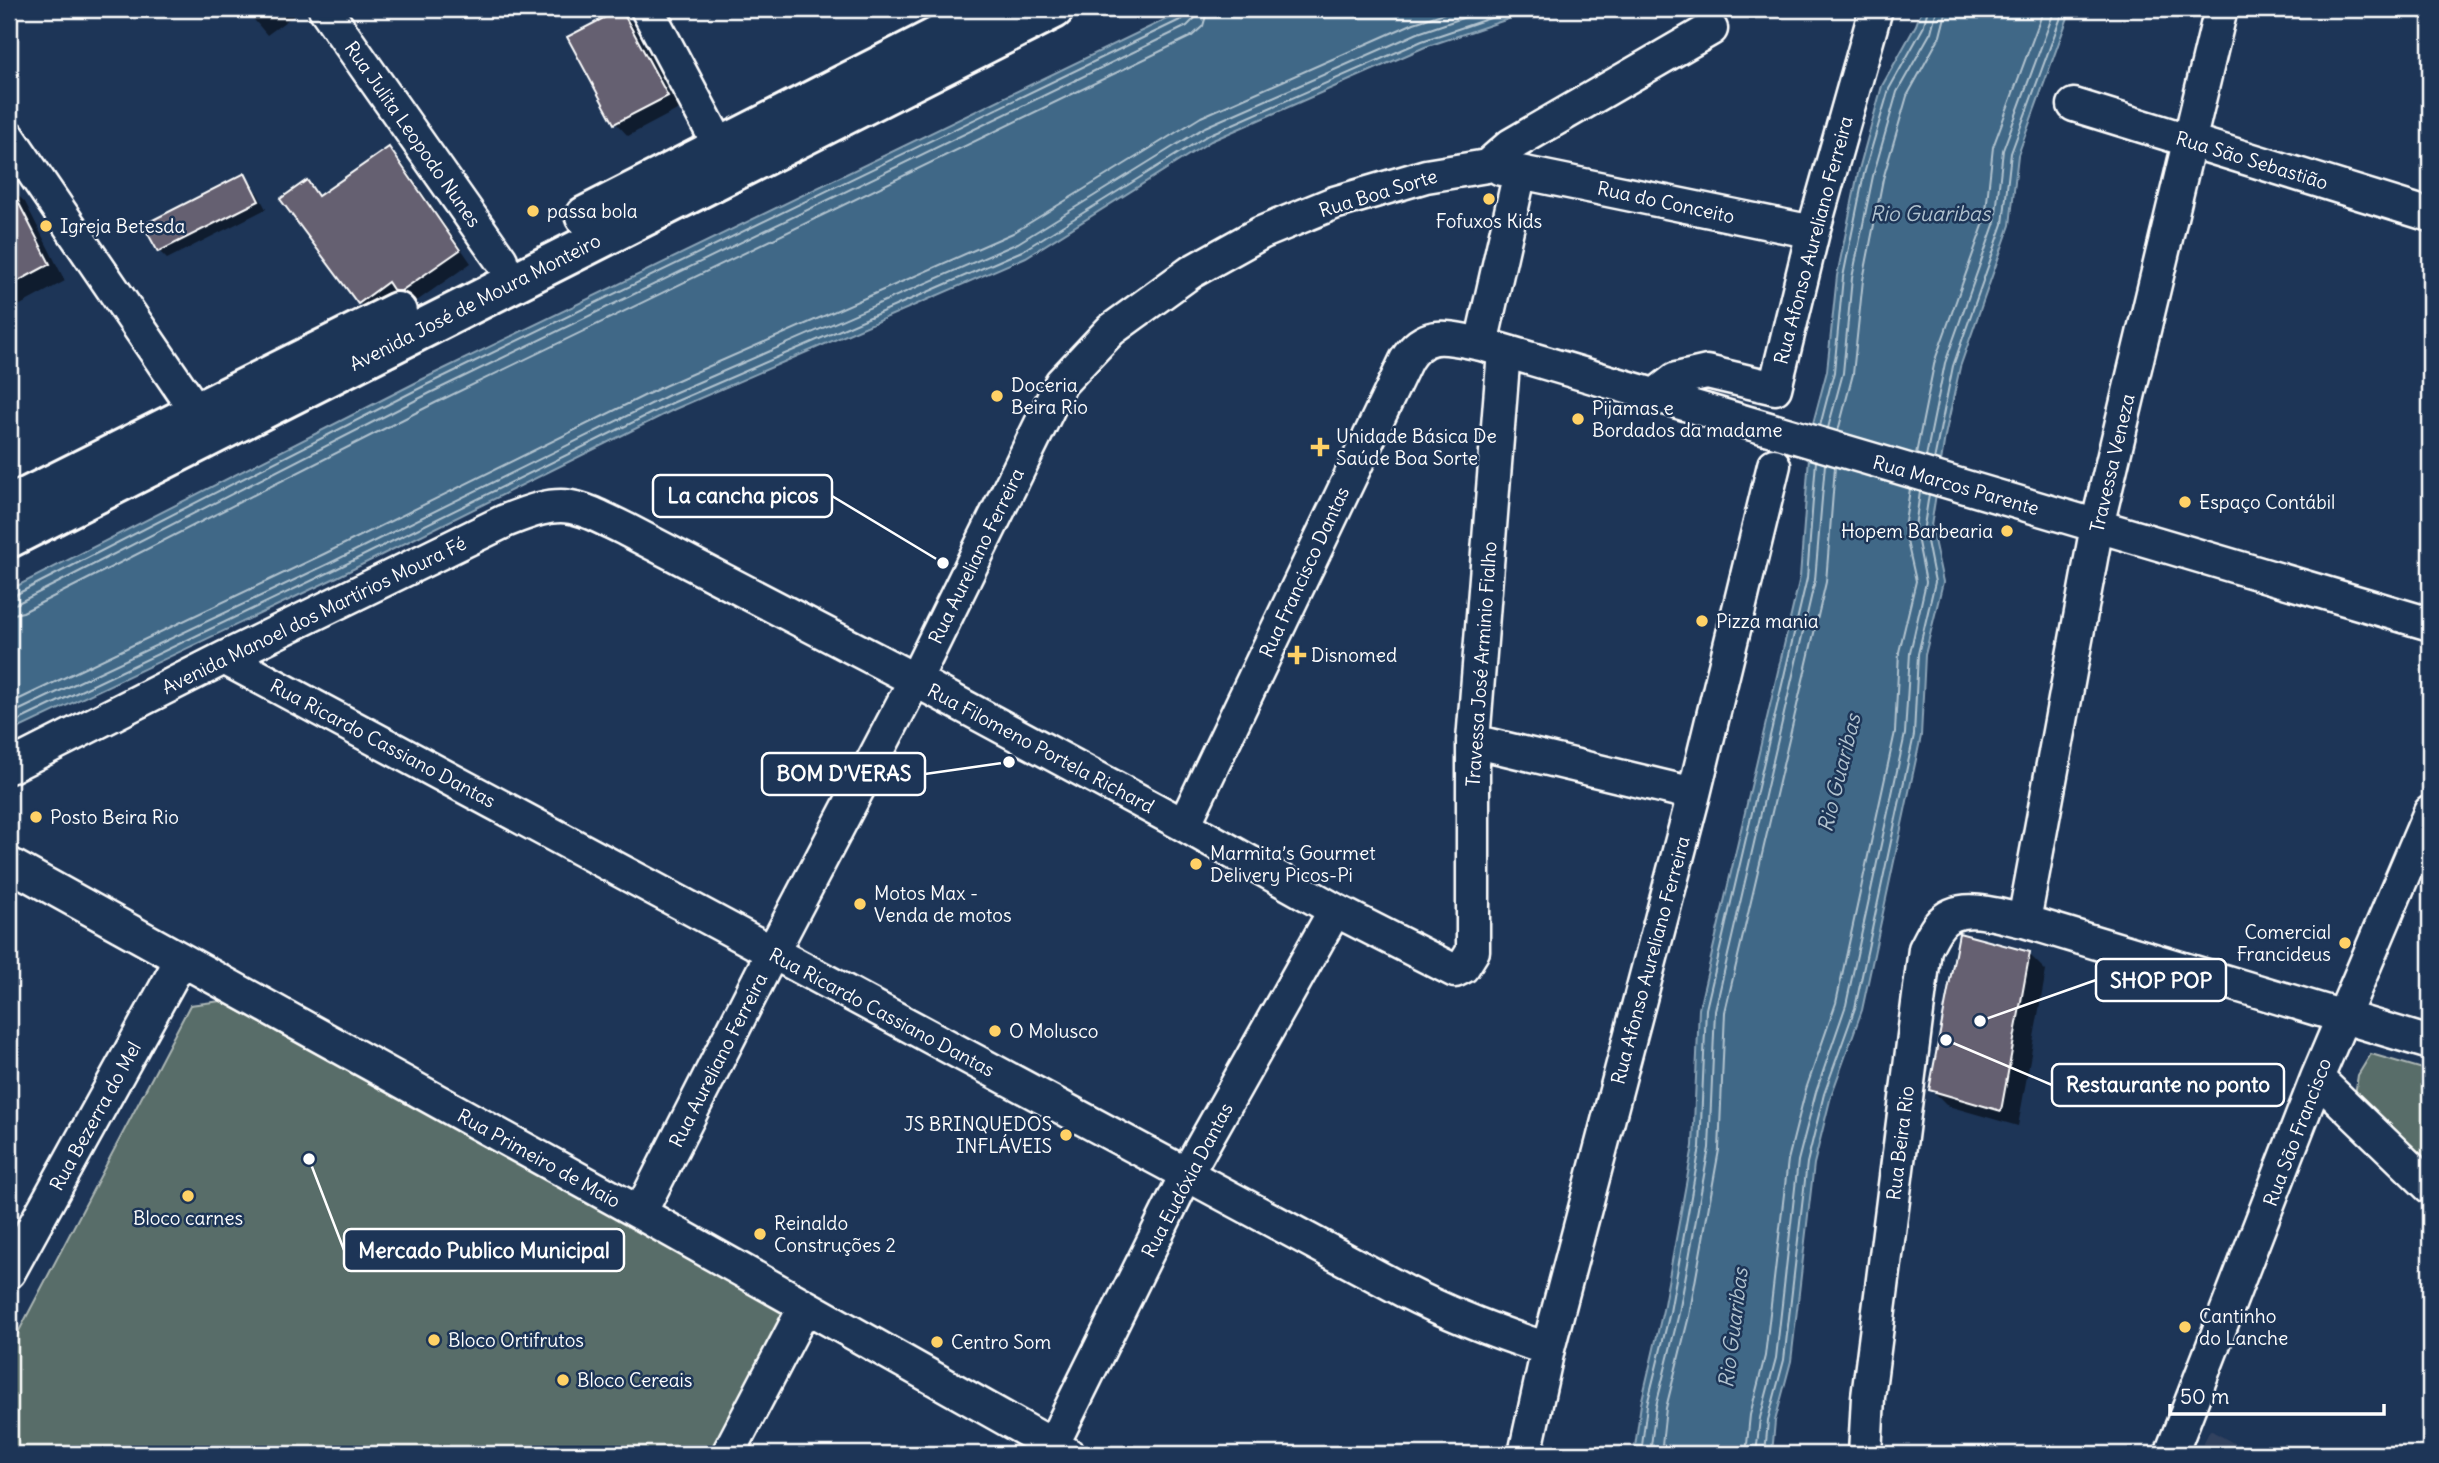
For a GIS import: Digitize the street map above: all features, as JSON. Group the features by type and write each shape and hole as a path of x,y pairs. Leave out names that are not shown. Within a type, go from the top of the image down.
{"main road":[{"name":"Avenida José de Moura Monteiro","path":"9,506 501,260 989,9"},
{"name":"Avenida José de Moura Monteiro","path":"9,538 1054,9"}],"street":[{"name":"Rua Julita Leopodo Nunes","path":"325,9 501,260"},
{"path":"647,9 720,147"},
{"name":"Rua Afonso Aureliano Ferreira","path":"1654,396 1676,379 1707,372 1775,387 1813,232 1876,9"},
{"name":"Travessa Veneza","path":"2024,921 2096,526 2221,9"},
{"path":"1487,166 1511,145 1711,29"},
{"name":"Rua São Sebastião","path":"2074,105 2430,215"},
{"path":"9,137 196,411"},
{"path":"1487,166 1520,172"},
{"name":"Rua Boa Sorte","path":"1061,383 1120,323 1191,272 1261,233 1334,203 1426,176 1487,166"},
{"name":"Rua do Conceito","path":"1520,172 1813,232"},
{"name":"Travessa José Arminio Fialho","path":"1455,971 1462,967 1473,951 1473,741 1493,347 1520,172"},
{"name":"Rua Francisco Dantas","path":"1184,824 1413,348 1429,338 1444,337 1493,347"},
{"name":"Rua Marcos Parente","path":"1493,347 2430,625"},
{"name":"Rua Aureliano Ferreira","path":"640,1213 915,680 1061,383"},
{"name":"Rua Afonso Aureliano Ferreira","path":"1525,1454 1548,1349 1694,794 1774,465"},
{"name":"Avenida Manoel dos Martírios Moura Fé","path":"9,768 224,657 535,509 569,505 591,512 625,529"},
{"name":"Rua Filomeno Portela Richard","path":"625,529 915,680 1184,824 1335,910 1455,971"},
{"name":"Rua Ricardo Cassiano Dantas","path":"224,657 1186,1175 1448,1313 1491,1331 1548,1349"},
{"path":"1473,741 1694,794"},
{"name":"Rua São Francisco","path":"2171,1454 2317,1077 2430,812"},
{"name":"Rua Primeiro de Maio","path":"9,864 640,1213 1056,1451"},
{"name":"Rua Eudóxia Dantas","path":"1056,1451 1186,1175 1335,910"},
{"name":"Rua Beira Rio","path":"1865,1454 1868,1397 1925,949 1940,924 1957,912 1979,912 2024,921"},
{"path":"2024,921 2430,1043"},
{"name":"Rua Bezerra do Mel","path":"9,1272 181,960"},
{"path":"2317,1077 2430,1187"},
{"path":"728,1454 805,1307"}],"shaded area":[{"path":"2210,1430 2253,1454 2198,1454"}],"green space":[{"path":"221,1001 788,1313 713,1454 9,1454 9,1350 190,1005"},
{"path":"2371,1054 2430,1071 2430,1165 2355,1095 2358,1075"}],"water":[{"path":"1187,9 1538,9 1425,47 1211,141 1026,257 675,409 335,578 9,733 9,590 423,379"},
{"name":"Rio Guaribas","path":"1922,9 2071,9 2018,155 2010,225 1960,367 1945,436 1931,526 1943,582 1925,655 1921,736 1862,1010 1831,1096 1814,1164 1791,1361 1775,1421 1772,1454 1634,1454 1641,1404 1663,1310 1693,1146 1699,1009 1800,577 1811,431 1827,371 1837,276 1858,173 1882,86"}],"building":[{"path":"621,9 668,96 614,124 567,37"},
{"path":"389,147 460,250 401,291 394,291 388,282 358,304 280,199 307,180 318,196"},
{"path":"245,173 259,201 158,252 143,225"},
{"path":"9,184 50,264 9,286"},
{"path":"1959,933 2030,952 2001,1111 1929,1090"}],"place":[{"name":"Fofuxos Kids","path":"1489,199"},
{"name":"passa bola","path":"533,211"},
{"name":"Igreja Betesda","path":"46,226"},
{"name":"Doceria Beira Rio","path":"997,396"},
{"name":"Pijamas e Bordados da madame","path":"1578,419"},
{"name":"Unidade Básica De Saúde Boa Sorte","path":"1320,447"},
{"name":"Espaço Contábil","path":"2185,502"},
{"name":"Hopem Barbearia","path":"2007,531"},
{"name":"La cancha picos","path":"943,563"},
{"name":"Pizza mania","path":"1702,621"},
{"name":"Disnomed","path":"1297,655"},
{"name":"BOM D'VERAS","path":"1009,762"},
{"name":"Posto Beira Rio","path":"36,817"},
{"name":"Marmita’s Gourmet Delivery Picos-Pi","path":"1196,864"},
{"name":"Motos Max - Venda de motos","path":"860,904"},
{"name":"Comercial Francideus","path":"2345,943"},
{"name":"SHOP POP","path":"1980,1021"},
{"name":"O Molusco","path":"995,1031"},
{"name":"Restaurante no ponto","path":"1946,1040"},
{"name":"JS BRINQUEDOS INFLÁVEIS","path":"1066,1135"},
{"name":"Mercado Publico Municipal","path":"309,1159"},
{"name":"Bloco carnes","path":"188,1196"},
{"name":"Reinaldo Construções 2","path":"760,1234"},
{"name":"Cantinho do Lanche","path":"2185,1327"},
{"name":"Bloco Ortifrutos","path":"434,1340"},
{"name":"Centro Som","path":"937,1342"},
{"name":"Bloco Cereais","path":"563,1380"}]}
